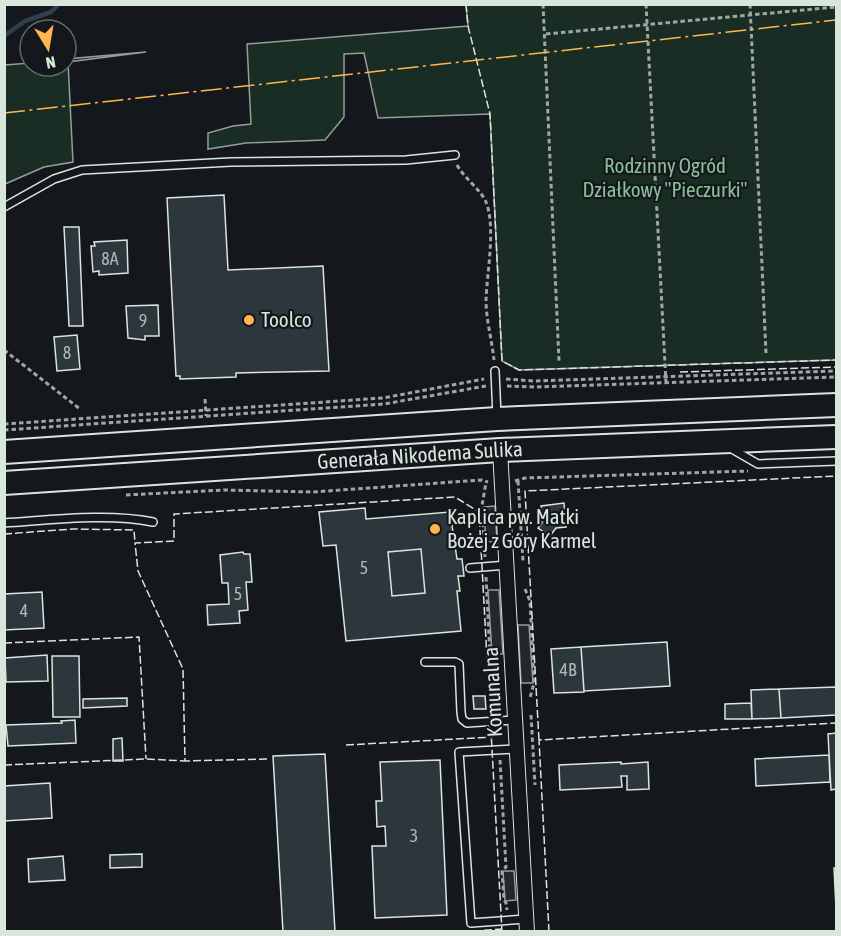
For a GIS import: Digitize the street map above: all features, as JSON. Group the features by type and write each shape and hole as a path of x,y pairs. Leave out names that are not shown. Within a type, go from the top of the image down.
{"highway":[{"name":"Generała Nikodema Sulika","path":"4,452 496,419 837,405"},
{"name":"Generała Nikodema Sulika","path":"4,483 500,450 837,437"}],"street":[{"name":"Komunalna","path":"500,450 527,925"}],"lane":[{"path":"4,207 54,179 82,170 231,162 406,160 455,155"},
{"path":"495,371 496,419"},
{"path":"719,441 758,464 837,461"},
{"path":"4,523 69,519 136,519 153,522"},
{"path":"470,568 507,565"},
{"path":"425,662 459,664 461,712 462,719 467,723 515,720"},
{"path":"517,749 459,752 471,923 507,920 527,925"}],"path":[{"path":"543,4 559,361"},
{"path":"646,4 666,383"},
{"path":"750,4 766,353"},
{"path":"545,34 808,7 837,8"},
{"path":"455,155 457,165 464,177 485,200 489,215 490,252 486,301 495,371"},
{"path":"4,350 80,409"},
{"path":"504,378 534,381 837,370"},
{"path":"505,386 535,387 837,377"},
{"path":"4,424 383,398 488,379"},
{"path":"4,430 384,404 488,386"},
{"path":"205,399 206,416"},
{"path":"512,481 525,478 753,471"},
{"path":"119,495 140,496 224,490 314,492 481,480 486,482 482,506 485,559"},
{"path":"518,481 523,561"},
{"path":"486,575 490,655 495,660 498,711"},
{"path":"525,590 530,601 534,683 530,698"},
{"path":"500,750 506,867 502,871 507,920"}],"green space":[{"name":"Rodzinny Ogród Działkowy \"Pieczurki\"","path":"466,5 836,5 836,360 519,370 502,361 490,114 378,118 364,53 344,54 344,117 325,140 246,143 208,149 208,133 251,124 247,44 468,26"},
{"path":"146,52 78,61 78,58"},
{"path":"18,64 18,78 69,78 73,162 44,167 5,184 5,65"}],"shaded area":[{"path":"495,506 497,541 486,542 484,507"},
{"path":"488,590 499,590 503,654 492,654"},
{"path":"518,625 529,625 533,683 521,683"},
{"path":"503,871 514,871 516,900 505,901"}],"building":[{"name":"Toolco","path":"224,195 228,270 323,266 329,371 236,373 236,377 180,379 180,376 176,376 167,198"},
{"path":"64,227 79,227 83,326 69,326"},
{"path":"127,240 128,273 99,275 99,271 93,272 91,246 95,246 94,242"},
{"path":"158,305 159,336 145,336 145,340 128,338 126,306"},
{"path":"77,335 80,369 57,371 54,337"},
{"path":"564,503 566,527 556,528 550,536 538,528 542,523 541,506"},
{"path":"365,508 366,519 450,512 457,559 462,559 464,576 458,576 460,591 457,591 461,631 346,641 336,545 323,546 319,512","holes":["421,549 425,593 392,596 388,552"]},
{"path":"421,549 425,593 392,596 388,552"},
{"path":"243,552 250,554 252,582 246,582 248,610 239,611 240,623 208,625 207,605 229,604 228,583 222,583 220,555"},
{"path":"42,592 44,628 4,630 4,594"},
{"path":"667,642 670,686 584,691 581,647"},
{"path":"581,647 584,692 554,693 551,649"},
{"path":"47,655 48,681 6,682 5,658"},
{"path":"52,656 79,656 80,717 53,717"},
{"path":"836,687 836,715 781,718 779,689"},
{"path":"779,689 781,718 752,719 751,690"},
{"path":"473,696 485,696 486,709 474,709"},
{"path":"127,698 127,706 83,708 83,699"},
{"path":"751,703 752,719 725,719 725,704"},
{"path":"75,720 76,743 8,746 6,725 62,723 61,721"},
{"path":"836,733 836,789 831,790 828,734"},
{"path":"122,738 123,761 113,761 113,739"},
{"path":"325,754 335,932 283,932 273,756"},
{"path":"829,755 830,782 756,786 755,759"},
{"path":"440,760 447,915 375,918 372,846 386,846 385,826 377,827 376,801 382,801 380,762"},
{"path":"621,762 621,764 648,762 649,789 627,790 627,776 621,776 622,787 560,790 559,765"},
{"path":"50,783 52,818 4,821 4,786"},
{"path":"142,854 142,867 110,868 110,855"},
{"path":"63,856 65,880 29,882 28,859"},
{"path":"834,868 836,868 836,908"}],"waterway":[{"path":"4,36 25,21 51,12 59,4"}],"fence":[{"path":"466,4 468,26 490,114 502,361 519,370 836,360"},
{"path":"680,372 836,367"},
{"path":"539,740 525,491 836,476"},
{"path":"267,759 185,761 183,669 138,571 135,543 174,541 174,514 455,497 479,512 502,932"},
{"path":"4,534 73,529 134,530 135,543"},
{"path":"4,643 139,637 146,759"},
{"path":"549,932 539,740 836,723"},
{"path":"346,745 493,737"},
{"path":"4,765 146,759 185,761"},
{"path":"462,932 502,929"}],"power":[{"path":"4,113 836,20"}],"place":[{"name":"Toolco","path":"249,320"},
{"name":"Kaplica pw. Matki Bożej z Góry Karmel","path":"435,529"}]}
